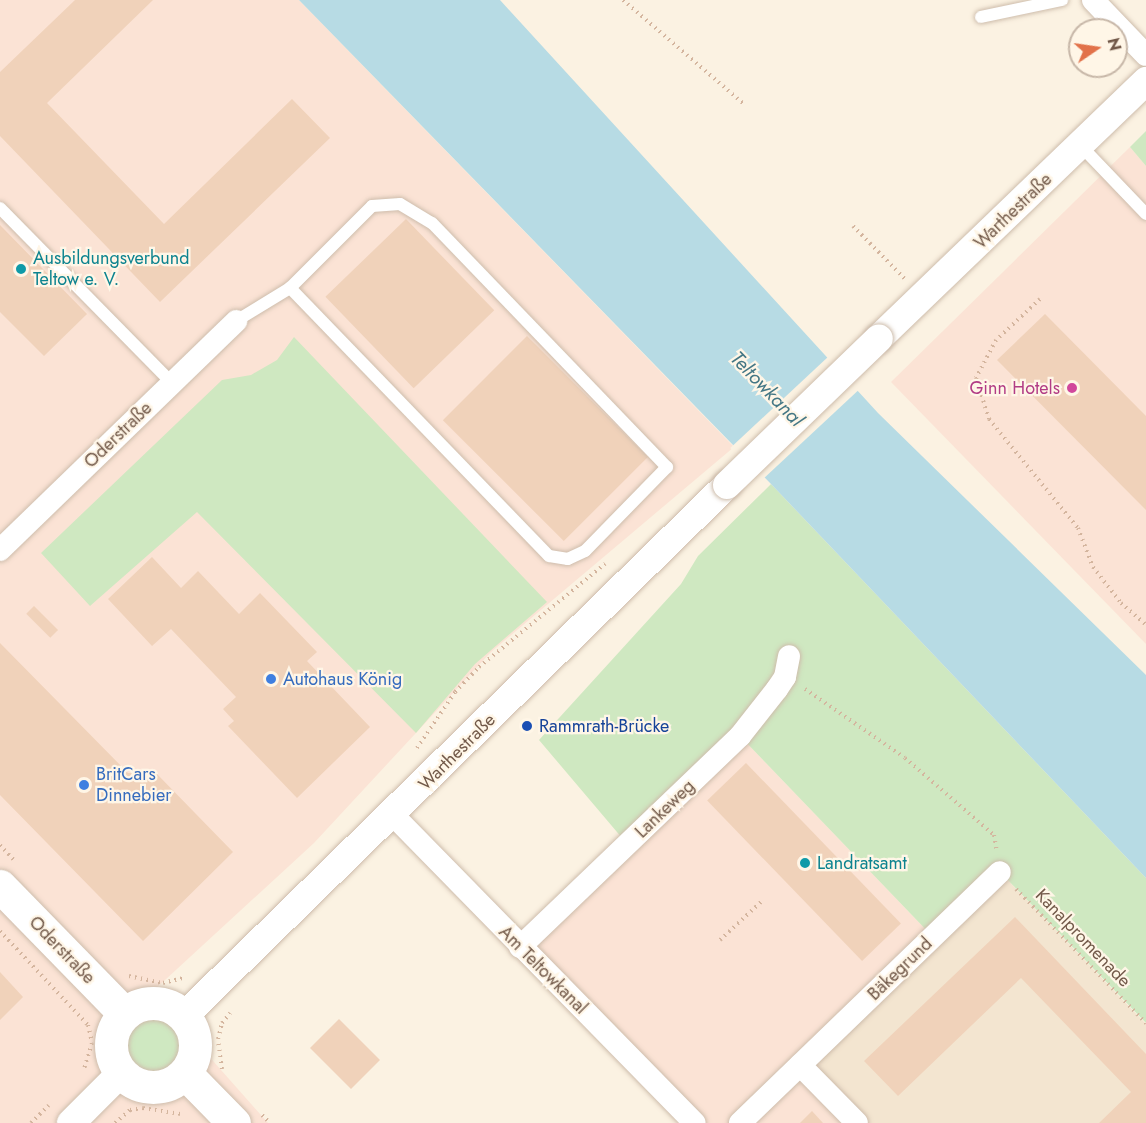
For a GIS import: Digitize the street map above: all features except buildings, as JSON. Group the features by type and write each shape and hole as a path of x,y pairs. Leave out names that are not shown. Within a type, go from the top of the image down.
{"main road":[{"name":"Oderstraße","path":"0,886 124,1013"},
{"path":"148,1003 167,1006 184,1016 195,1039 194,1052 185,1073 159,1087 132,1082 121,1073 114,1062 111,1036 124,1013 148,1003"},
{"path":"185,1073 234,1123"}],"street":[{"path":"1093,0 1146,56"},
{"name":"Warthestraße","path":"184,1016 393,815 727,485 1146,81"},
{"name":"Oderstraße","path":"0,550 236,321"},
{"name":"Lankeweg","path":"520,947 740,736 785,676 789,656"},
{"name":"Am Teltowkanal","path":"393,815 695,1123"},
{"name":"Bäkegrund","path":"740,1123 1000,872"},
{"path":"800,1065 857,1123"},
{"path":"71,1123 121,1073"}],"lane":[{"path":"981,17 1062,0"},
{"path":"1081,146 1146,214"},
{"path":"236,321 290,288 372,206 400,204 432,223 667,466 585,551 568,559 549,556 290,288"},
{"path":"0,207 172,383"}],"path":[{"path":"623,0 745,105"},
{"path":"853,226 907,282"},
{"path":"1040,299 996,340 976,378 989,419 1078,528 1093,567 1122,603 1146,625"},
{"path":"409,756 454,692 479,667 614,557"},
{"path":"789,656 805,689 905,758 994,835 1000,872"},
{"name":"Kanalpromenade","path":"1000,872 1146,1023"},
{"path":"720,940 762,901"},
{"path":"0,931 88,1025 92,1044 81,1074"},
{"path":"121,969 132,978 163,984 182,979 190,971"},
{"path":"225,1076 218,1057 218,1040 222,1023 230,1013"},
{"path":"115,1123 130,1110 143,1108 165,1109 187,1116"}],"shaded area":[{"path":"0,0 299,0 734,447 491,652 314,843 152,992 268,1123 0,1123"},
{"path":"1130,147 1146,166 1146,644 891,382"},
{"path":"740,736 933,937 800,1065 857,1123 695,1123 520,947"},
{"path":"1000,872 1146,1024 1146,1123 857,1123 800,1065"}],"green space":[{"path":"1146,131 1146,166 1130,147"},
{"path":"294,337 547,602 475,664 416,733 197,512 90,606 41,553 222,380 251,375 277,360"},
{"path":"771,484 1146,878 1146,1023 1000,872 933,937 740,736 628,845 539,740 681,584 698,556"},
{"path":"153,1016 164,1018 174,1024 180,1034 182,1045 180,1056 174,1066 164,1072 153,1074 142,1072 132,1066 126,1056 124,1045 126,1034 132,1024 142,1018"}],"water":[{"name":"Teltowkanal","path":"299,0 500,0 878,413 1146,675 1146,878 771,484"}],"pier":[{"path":"829,356 860,389 761,481 730,448"}],"place":[{"name":"Ausbildungsverbund Teltow e. V.","path":"21,269"},
{"name":"Ginn Hotels","path":"1072,388"},
{"name":"Autohaus König","path":"271,679"},
{"name":"Rammrath-Brücke","path":"527,726"},
{"name":"BritCars Dinnebier","path":"84,785"},
{"name":"Landratsamt","path":"805,863"}]}
